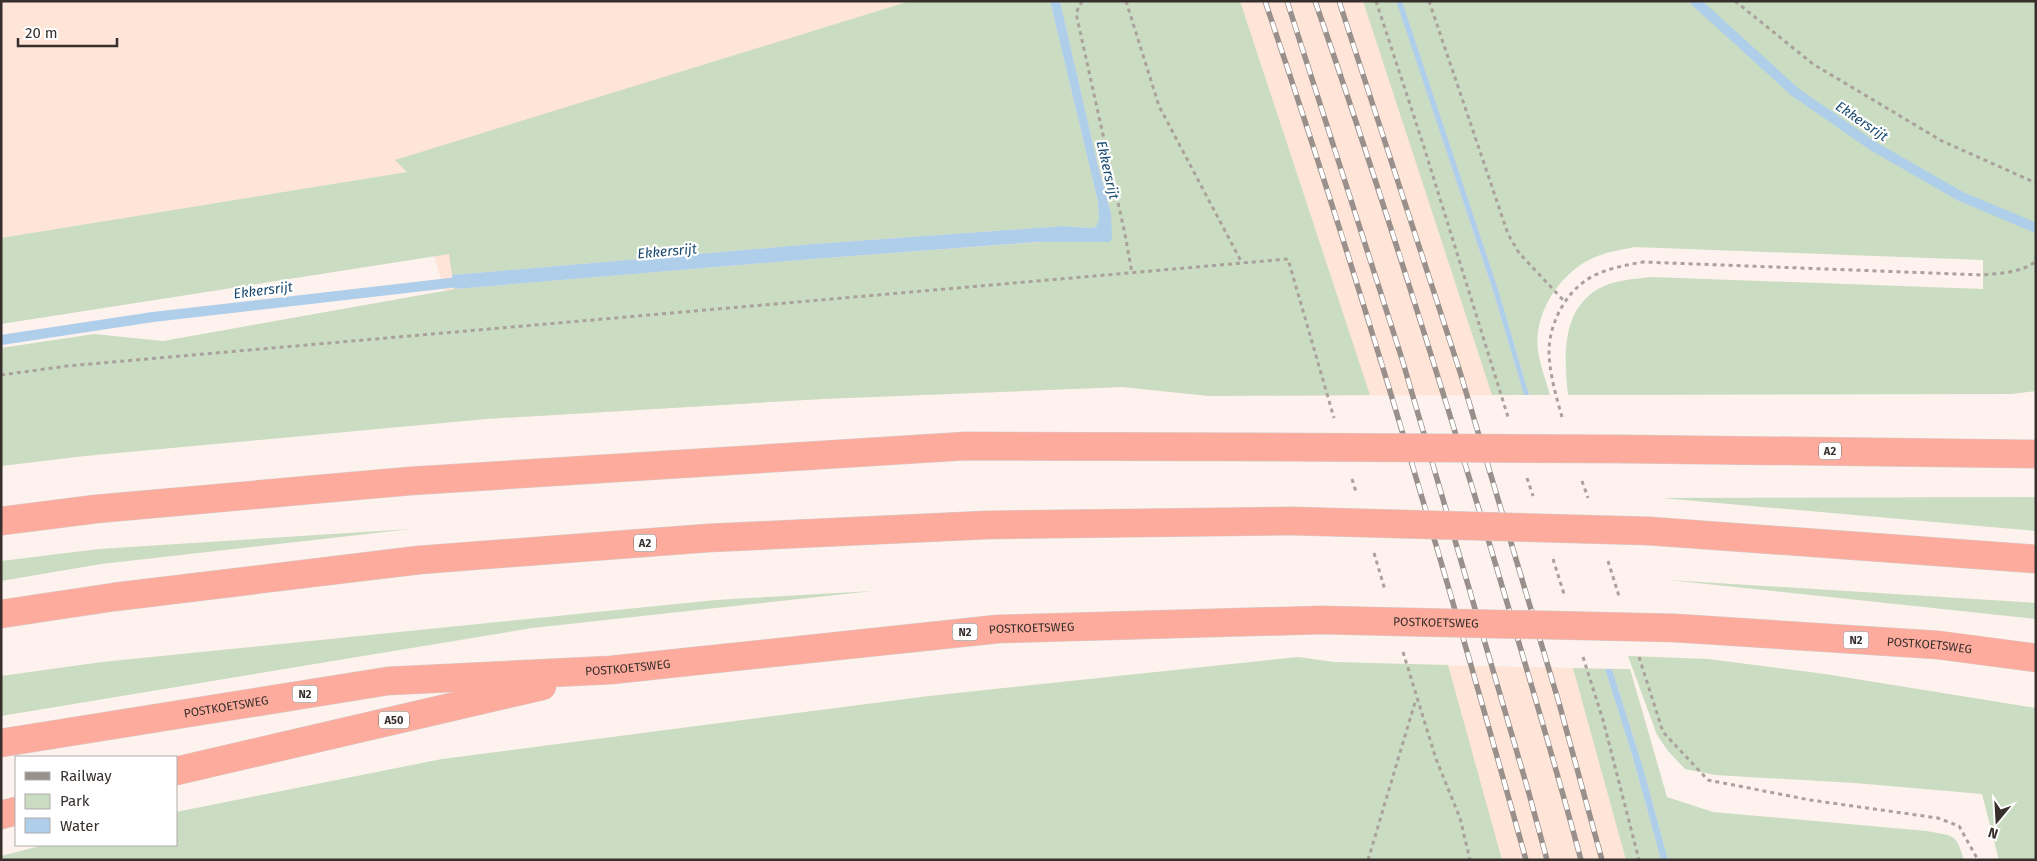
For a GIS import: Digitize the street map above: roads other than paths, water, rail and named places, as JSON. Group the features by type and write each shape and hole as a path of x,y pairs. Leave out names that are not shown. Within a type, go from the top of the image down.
{"highway":[{"name":"A2","path":"1,521 96,509 410,481 956,447 1271,446 2036,454"},
{"name":"A2","path":"1,614 114,597 419,560 708,538 987,525 1292,522 1649,531 2036,559"},
{"name":"POSTKOETSWEG","path":"1,744 388,681 611,670 998,629 1321,620 1675,628 1938,645 2036,658"},
{"name":"A50","path":"178,771 611,670"},
{"path":"1,815 15,811"}],"water":[{"path":"1050,1 1060,1 1098,166 1111,213 1112,239 1109,242 1038,242 455,289 452,275 813,244 1063,226 1096,227 1099,219 1098,202"},
{"path":"1396,1 1402,1 1499,292 1529,395 1524,395 1494,294"},
{"path":"1605,669 1612,669 1644,771 1668,860 1661,860 1633,758"}],"waterway":[{"name":"Ekkersrijt","path":"1695,1 1795,92 1873,146 1960,196 2036,228"},
{"name":"Ekkersrijt","path":"1,340 153,317 467,281"}],"railway":[{"path":"1265,1 1369,321 1465,644 1526,860"},
{"path":"1287,1 1402,359 1547,860"},
{"path":"1315,1 1382,202 1488,539 1581,860"},
{"path":"1339,1 1460,372 1559,703 1602,860"}]}
